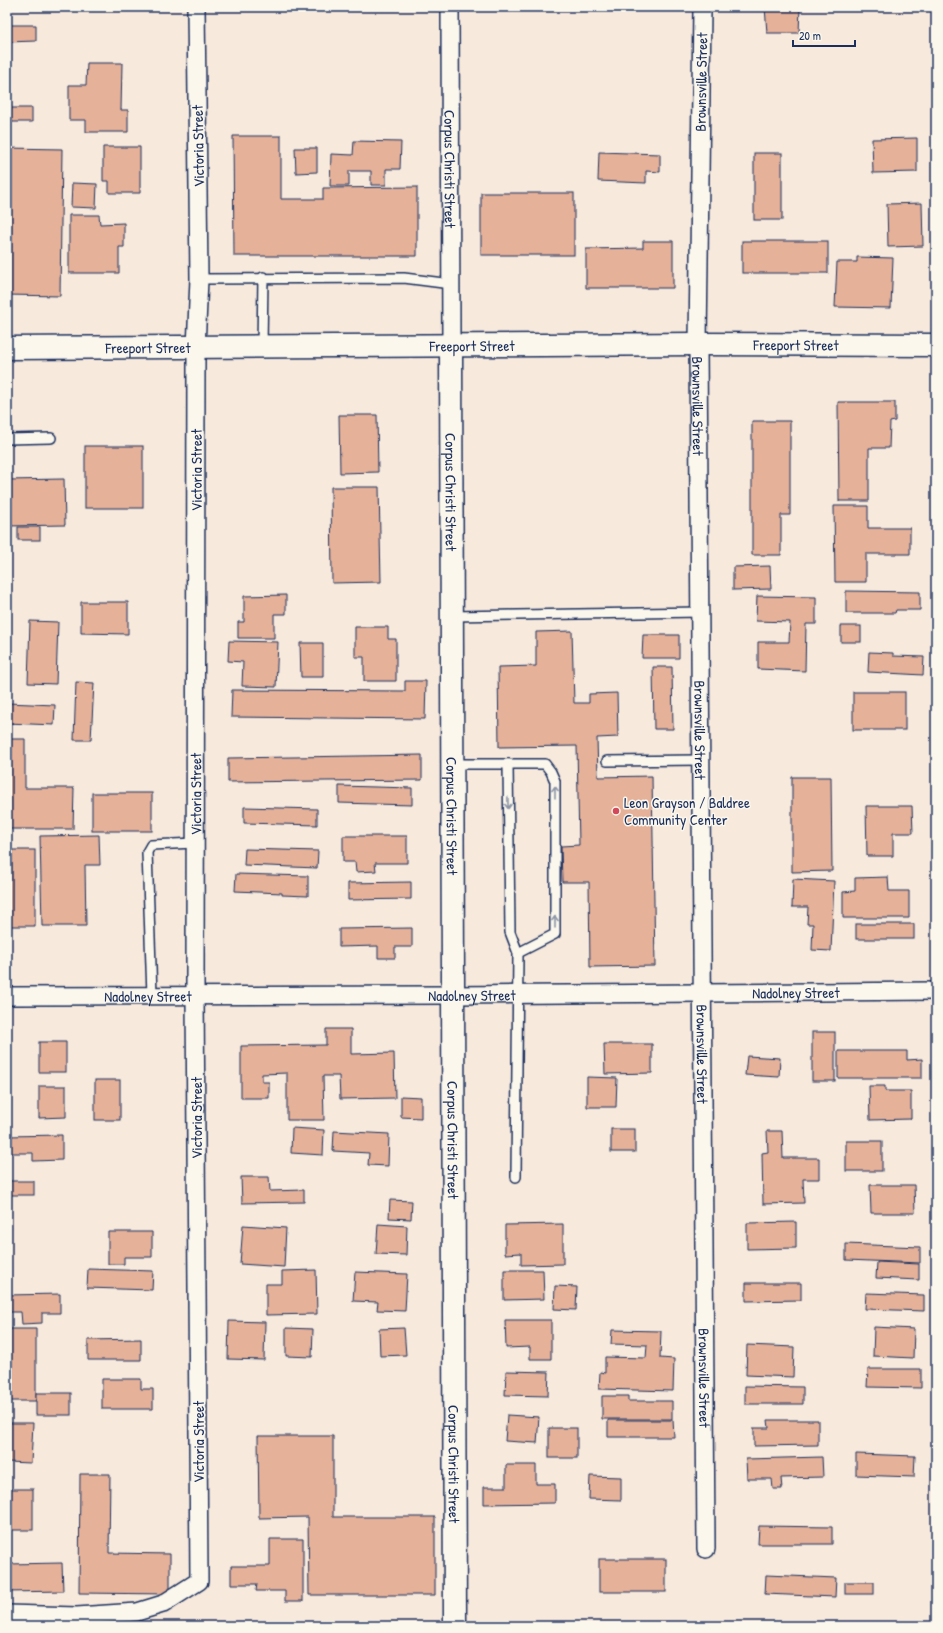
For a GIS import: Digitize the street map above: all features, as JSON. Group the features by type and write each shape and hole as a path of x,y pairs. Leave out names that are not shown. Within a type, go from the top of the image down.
{"street":[{"name":"Victoria Street","path":"7,1614 77,1616 138,1612 163,1604 199,1582 194,843 196,348 199,279 196,7"},
{"name":"Corpus Christi Street","path":"450,7 455,1626"},
{"name":"Brownsville Street","path":"702,7 698,344 706,1549"},
{"name":"Freeport Street","path":"7,348 451,347 698,344 936,345"},
{"name":"Nadolney Street","path":"7,996 518,995 702,992 936,991"}],"lane":[{"path":"262,277 262,348"},
{"path":"199,279 262,277 404,278 451,284"},
{"path":"7,439 51,438"},
{"path":"452,616 700,612"},
{"path":"607,761 700,760"},
{"path":"453,764 545,764 555,781 555,934 518,953"},
{"path":"508,764 510,932 518,953 516,1177"},
{"path":"152,996 147,852 151,845 194,843"}],"building":[{"path":"765,7 800,7 799,33 767,33"},
{"path":"7,25 36,25 36,41 7,42"},
{"path":"87,63 122,63 121,110 128,110 128,132 86,132 86,120 69,120 69,85 86,85"},
{"path":"7,108 32,108 32,122 7,122"},
{"path":"233,136 281,136 281,199 323,199 323,188 417,187 417,256 234,256"},
{"path":"917,138 917,172 873,173 872,139"},
{"path":"354,141 401,142 400,169 386,169 386,185 371,185 371,171 349,171 349,186 330,186 331,154 353,155"},
{"path":"103,147 140,147 140,193 109,193 109,181 103,181"},
{"path":"7,148 62,149 60,296 7,295"},
{"path":"295,148 317,148 317,172 296,173"},
{"path":"599,152 660,154 660,172 646,171 646,183 598,181"},
{"path":"754,153 782,153 782,220 754,220"},
{"path":"72,183 97,184 96,208 71,207"},
{"path":"481,193 574,193 574,255 481,255"},
{"path":"922,203 923,246 888,247 887,204"},
{"path":"69,215 99,215 100,224 124,223 124,247 119,247 119,273 69,273"},
{"path":"643,241 673,241 673,288 586,288 586,249 643,248"},
{"path":"742,241 828,241 828,273 742,273"},
{"path":"857,257 893,258 891,308 835,307 837,262 857,262"},
{"path":"838,402 895,402 895,421 890,422 889,448 869,448 869,501 839,501"},
{"path":"339,415 377,415 378,472 340,473"},
{"path":"752,421 790,421 790,515 781,515 781,555 752,555"},
{"path":"85,446 143,446 143,508 85,508"},
{"path":"64,479 65,525 7,526 7,480"},
{"path":"331,487 379,487 381,582 332,583"},
{"path":"834,506 868,506 868,528 910,528 910,554 866,554 866,582 835,582"},
{"path":"18,527 40,527 40,540 18,540"},
{"path":"770,566 771,589 733,590 733,567"},
{"path":"846,591 920,592 920,610 896,610 895,613 846,613"},
{"path":"286,595 286,614 274,614 274,638 238,638 238,622 244,622 244,596"},
{"path":"757,596 816,597 816,624 806,624 805,671 758,669 758,642 789,642 790,622 756,621"},
{"path":"81,602 128,602 128,634 81,633"},
{"path":"30,621 58,622 56,684 28,683"},
{"path":"841,626 861,626 861,642 841,642"},
{"path":"355,627 388,627 388,639 396,639 396,681 364,681 364,657 355,657"},
{"name":"Leon Grayson / Baldree Community Center","path":"572,631 574,703 589,703 589,694 617,693 618,737 597,738 598,777 652,776 655,966 590,967 589,882 562,882 561,846 579,845 577,746 499,747 498,667 536,666 536,632"},
{"path":"643,635 679,635 679,658 642,658"},
{"path":"229,641 278,642 276,687 242,686 243,662 228,661"},
{"path":"300,643 323,643 323,677 301,677"},
{"path":"869,652 893,653 893,656 924,657 923,675 868,672"},
{"path":"653,667 672,667 673,729 654,729"},
{"path":"405,681 426,681 425,719 231,717 232,690 405,691"},
{"path":"76,682 94,683 91,740 74,740"},
{"path":"853,692 905,692 905,730 853,730"},
{"path":"7,703 55,705 54,725 7,723"},
{"path":"9,739 25,739 25,788 74,788 73,829 7,829"},
{"path":"422,755 422,780 228,782 228,758"},
{"path":"792,777 831,777 832,871 792,872"},
{"path":"339,786 412,788 412,805 339,803"},
{"path":"92,793 152,793 152,831 92,831"},
{"path":"866,806 912,806 913,833 893,833 893,856 867,856"},
{"path":"244,807 317,809 317,825 244,823"},
{"path":"99,835 100,865 85,865 86,926 42,926 40,836"},
{"path":"343,836 407,836 407,863 375,863 376,871 356,872 355,862 343,862"},
{"path":"245,849 318,851 317,868 244,865"},
{"path":"7,850 35,850 35,926 7,926"},
{"path":"236,874 308,876 308,896 282,895 282,893 235,891"},
{"path":"888,877 889,891 909,891 909,918 843,918 843,892 855,891 855,878"},
{"path":"793,879 834,881 831,951 812,950 813,924 807,924 808,907 792,907"},
{"path":"411,882 411,899 348,900 348,883"},
{"path":"856,924 914,924 914,939 856,939"},
{"path":"412,928 412,947 395,947 395,958 378,958 378,946 339,947 339,929"},
{"path":"326,1029 351,1029 351,1054 394,1053 395,1098 340,1099 339,1076 323,1076 324,1120 287,1120 287,1073 262,1074 262,1082 269,1082 269,1098 241,1098 241,1046 326,1045"},
{"path":"812,1032 835,1032 835,1081 812,1081"},
{"path":"39,1042 66,1042 66,1072 39,1072"},
{"path":"604,1044 652,1044 652,1073 605,1074"},
{"path":"838,1051 907,1051 907,1060 922,1059 922,1078 838,1078"},
{"path":"747,1056 780,1058 779,1077 745,1075"},
{"path":"587,1077 617,1078 616,1107 587,1107"},
{"path":"95,1080 120,1080 120,1120 95,1120"},
{"path":"39,1086 66,1086 66,1117 39,1118"},
{"path":"869,1086 885,1086 885,1091 911,1091 911,1119 870,1120"},
{"path":"401,1096 421,1097 421,1118 401,1117"},
{"path":"292,1128 324,1130 323,1155 291,1153"},
{"path":"611,1129 635,1129 635,1152 611,1152"},
{"path":"334,1131 389,1134 388,1166 368,1165 369,1153 333,1151"},
{"path":"767,1131 782,1131 783,1158 819,1158 819,1179 803,1179 804,1203 763,1204 762,1153 768,1152"},
{"path":"62,1135 62,1160 33,1161 33,1153 7,1153 7,1136"},
{"path":"846,1141 882,1141 882,1171 846,1171"},
{"path":"241,1177 269,1177 270,1191 304,1190 304,1202 242,1203"},
{"path":"7,1181 34,1181 34,1195 7,1195"},
{"path":"870,1185 914,1185 915,1213 871,1213"},
{"path":"390,1200 412,1201 411,1219 389,1218"},
{"path":"796,1222 796,1248 747,1249 747,1223"},
{"path":"378,1224 407,1226 406,1255 376,1254"},
{"path":"563,1224 563,1264 521,1265 521,1253 505,1254 505,1225"},
{"path":"243,1225 286,1228 284,1267 240,1264"},
{"path":"108,1232 152,1232 152,1257 124,1257 124,1264 108,1264"},
{"path":"846,1244 920,1247 920,1263 846,1260"},
{"path":"877,1262 919,1264 919,1280 876,1278"},
{"path":"88,1269 153,1271 152,1290 87,1288"},
{"path":"316,1270 317,1314 266,1315 266,1284 282,1284 282,1271"},
{"path":"504,1270 543,1270 544,1299 504,1300"},
{"path":"355,1272 407,1274 405,1311 377,1310 378,1302 353,1301"},
{"path":"746,1283 801,1283 801,1300 746,1301"},
{"path":"555,1286 577,1287 576,1310 554,1309"},
{"path":"866,1293 924,1295 924,1311 865,1309"},
{"path":"60,1294 60,1313 42,1313 42,1323 22,1324 21,1312 7,1312 7,1295"},
{"path":"505,1320 551,1320 551,1359 530,1359 530,1347 506,1348"},
{"path":"229,1321 265,1322 264,1360 228,1359"},
{"path":"874,1327 914,1329 913,1358 873,1356"},
{"path":"286,1328 313,1329 312,1357 286,1356"},
{"path":"404,1328 406,1355 380,1356 379,1329"},
{"path":"8,1329 36,1329 36,1401 8,1401"},
{"path":"612,1330 661,1331 660,1358 674,1359 673,1391 599,1389 600,1372 605,1373 605,1357 646,1358 647,1345 611,1344"},
{"path":"141,1339 141,1360 88,1360 88,1340"},
{"path":"747,1345 794,1347 793,1377 746,1375"},
{"path":"868,1369 921,1369 921,1388 867,1387"},
{"path":"506,1371 549,1372 548,1396 505,1395"},
{"path":"102,1379 141,1379 141,1389 153,1389 153,1409 102,1409"},
{"path":"745,1386 803,1387 803,1404 745,1404"},
{"path":"36,1393 71,1393 71,1415 36,1415"},
{"path":"602,1396 628,1396 628,1401 672,1401 672,1419 602,1419"},
{"path":"507,1415 539,1417 537,1443 505,1441"},
{"path":"608,1420 673,1420 674,1437 608,1437"},
{"path":"768,1420 818,1420 818,1445 754,1446 754,1428 769,1428"},
{"path":"7,1423 33,1423 31,1463 7,1462"},
{"path":"549,1428 577,1428 577,1458 549,1458"},
{"path":"258,1436 333,1436 333,1517 435,1517 435,1595 309,1595 308,1517 259,1518"},
{"path":"856,1454 915,1456 914,1477 856,1475"},
{"path":"822,1457 823,1477 781,1478 782,1489 773,1489 772,1479 747,1479 746,1459"},
{"path":"506,1465 536,1465 536,1484 555,1484 555,1503 484,1504 484,1487 506,1487"},
{"path":"80,1474 110,1474 109,1553 170,1554 170,1594 79,1593"},
{"path":"590,1476 621,1477 621,1500 589,1499"},
{"path":"7,1489 33,1489 33,1530 7,1530"},
{"path":"759,1526 832,1527 832,1544 758,1544"},
{"path":"270,1539 303,1539 303,1601 285,1601 285,1591 256,1591 257,1584 231,1584 231,1566 270,1566"},
{"path":"599,1559 666,1559 666,1592 599,1592"},
{"path":"62,1563 63,1591 7,1592 7,1564"},
{"path":"766,1575 836,1578 835,1597 765,1594"},
{"path":"845,1582 874,1582 874,1594 845,1594"}],"place":[{"name":"Leon Grayson / Baldree Community Center","path":"616,811"}]}
